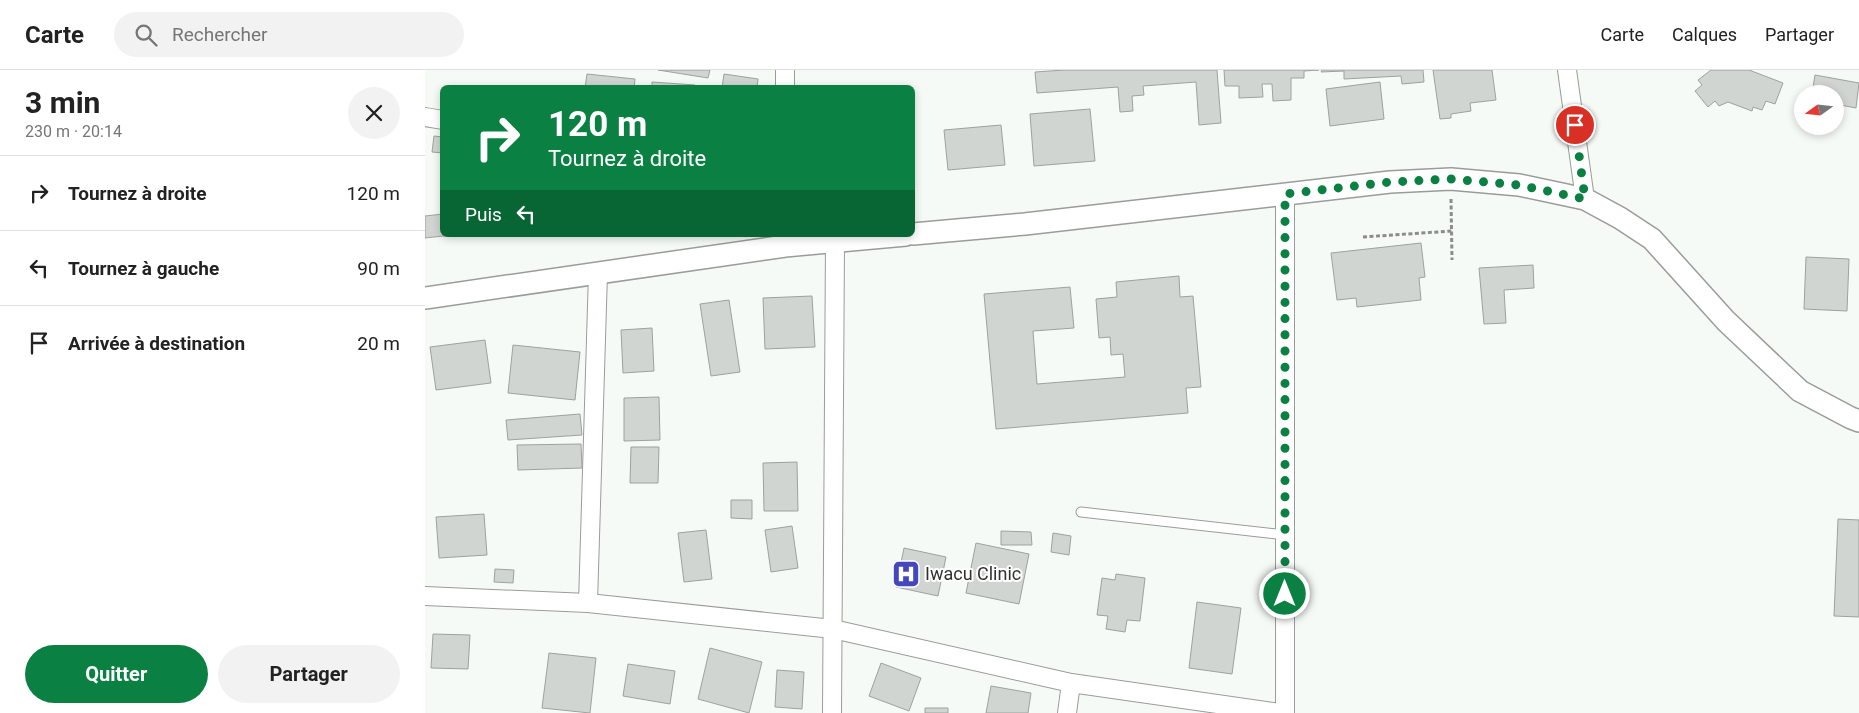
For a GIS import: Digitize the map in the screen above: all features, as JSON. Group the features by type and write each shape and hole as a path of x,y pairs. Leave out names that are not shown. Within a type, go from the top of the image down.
{"street":[{"path":"785,70 785,85"},
{"path":"1567,70 1585,199"},
{"path":"425,117 440,120"},
{"path":"915,234 1025,224 1390,182 1451,179 1519,185 1585,199 1620,218 1652,239 1726,321 1800,391 1859,421"},
{"path":"1285,194 1285,713"},
{"path":"425,298 598,273 785,241 835,242 886,237"},
{"path":"832,713 835,242"},
{"path":"588,603 598,273"},
{"path":"425,596 588,603 833,629 1071,683 1280,713"},
{"path":"1067,713 1071,683"}],"lane":[{"path":"1081,512 1285,535"}],"path":[{"path":"1451,179 1452,260"},
{"path":"1363,238 1452,231"}],"building":[{"path":"658,70 710,70 708,78"},
{"path":"1065,70 1217,70 1221,123 1199,125 1196,82 1143,86 1144,95 1132,96 1133,111 1120,112 1118,87 1037,93 1035,72"},
{"path":"1224,70 1319,70 1304,71 1304,78 1291,78 1291,100 1273,101 1272,84 1262,84 1263,97 1239,98 1239,86 1225,86"},
{"path":"1322,70 1423,70 1424,82 1402,84 1401,76 1344,79 1344,71 1321,72"},
{"path":"1433,70 1492,70 1496,100 1470,103 1471,111 1451,114 1451,118 1440,119"},
{"path":"1711,70 1749,70 1783,83 1775,104 1766,101 1762,110 1753,107 1752,111 1728,102 1719,106 1715,101 1708,107 1695,91 1702,85 1698,80"},
{"path":"587,74 635,79 634,85 585,85"},
{"path":"724,74 758,79 757,85 722,85"},
{"path":"1815,75 1859,83 1856,108 1844,106 1844,85 1813,85"},
{"path":"652,82 695,85 652,85"},
{"path":"1380,82 1384,119 1330,126 1326,89"},
{"path":"1090,109 1095,161 1034,166 1030,114"},
{"path":"1001,125 1005,165 948,170 944,130"},
{"path":"434,136 440,137 440,153 432,152"},
{"path":"440,214 440,236 425,238 425,216"},
{"path":"1421,243 1425,277 1419,278 1421,300 1357,307 1356,298 1337,300 1331,253"},
{"path":"1806,257 1849,259 1847,311 1804,309"},
{"path":"1533,265 1534,288 1504,290 1506,323 1484,324 1479,268"},
{"path":"1179,276 1180,297 1193,296 1201,387 1186,388 1188,413 996,429 984,294 1070,287 1074,328 1033,331 1037,384 1125,377 1123,354 1111,355 1110,337 1099,338 1096,299 1117,297 1116,282"},
{"path":"812,296 815,347 765,349 763,298"},
{"path":"729,300 740,372 711,376 700,304"},
{"path":"652,328 654,371 623,373 621,330"},
{"path":"485,340 491,383 436,390 430,347"},
{"path":"513,345 580,352 575,400 508,393"},
{"path":"659,397 660,440 624,441 624,398"},
{"path":"580,414 582,435 508,440 506,420"},
{"path":"581,444 582,468 518,470 517,445"},
{"path":"631,447 659,447 658,483 630,483"},
{"path":"797,462 798,511 764,511 763,463"},
{"path":"731,500 752,500 752,519 731,518"},
{"path":"484,514 487,555 439,558 436,517"},
{"path":"1838,519 1859,520 1859,617 1834,616"},
{"path":"792,526 798,568 771,572 765,530"},
{"path":"706,530 712,579 684,582 678,533"},
{"path":"1001,531 1031,532 1032,545 1001,545"},
{"path":"1053,533 1071,536 1069,555 1051,552"},
{"path":"976,543 1029,554 1019,604 966,593"},
{"path":"904,548 946,557 938,596 896,587"},
{"path":"495,569 514,570 513,583 494,582"},
{"path":"1116,574 1145,578 1140,621 1127,620 1125,632 1106,629 1108,616 1097,615 1102,578 1115,580"},
{"path":"1197,602 1241,608 1232,674 1189,668"},
{"path":"433,634 470,635 468,669 431,668"},
{"path":"710,648 762,662 749,713 698,699"},
{"path":"549,653 596,658 590,713 542,708"},
{"path":"881,663 921,678 909,711 869,696"},
{"path":"628,664 675,671 670,704 623,696"},
{"path":"777,670 804,672 802,709 775,707"},
{"path":"991,686 1031,693 1028,713 986,713"},
{"path":"925,708 948,708 948,713 925,713"}],"place":[{"name":"Iwacu Clinic","path":"906,574"}],"route":[{"path":"1285,594 1285,194 1390,182 1451,179 1519,185 1585,199 1575,125"}]}
